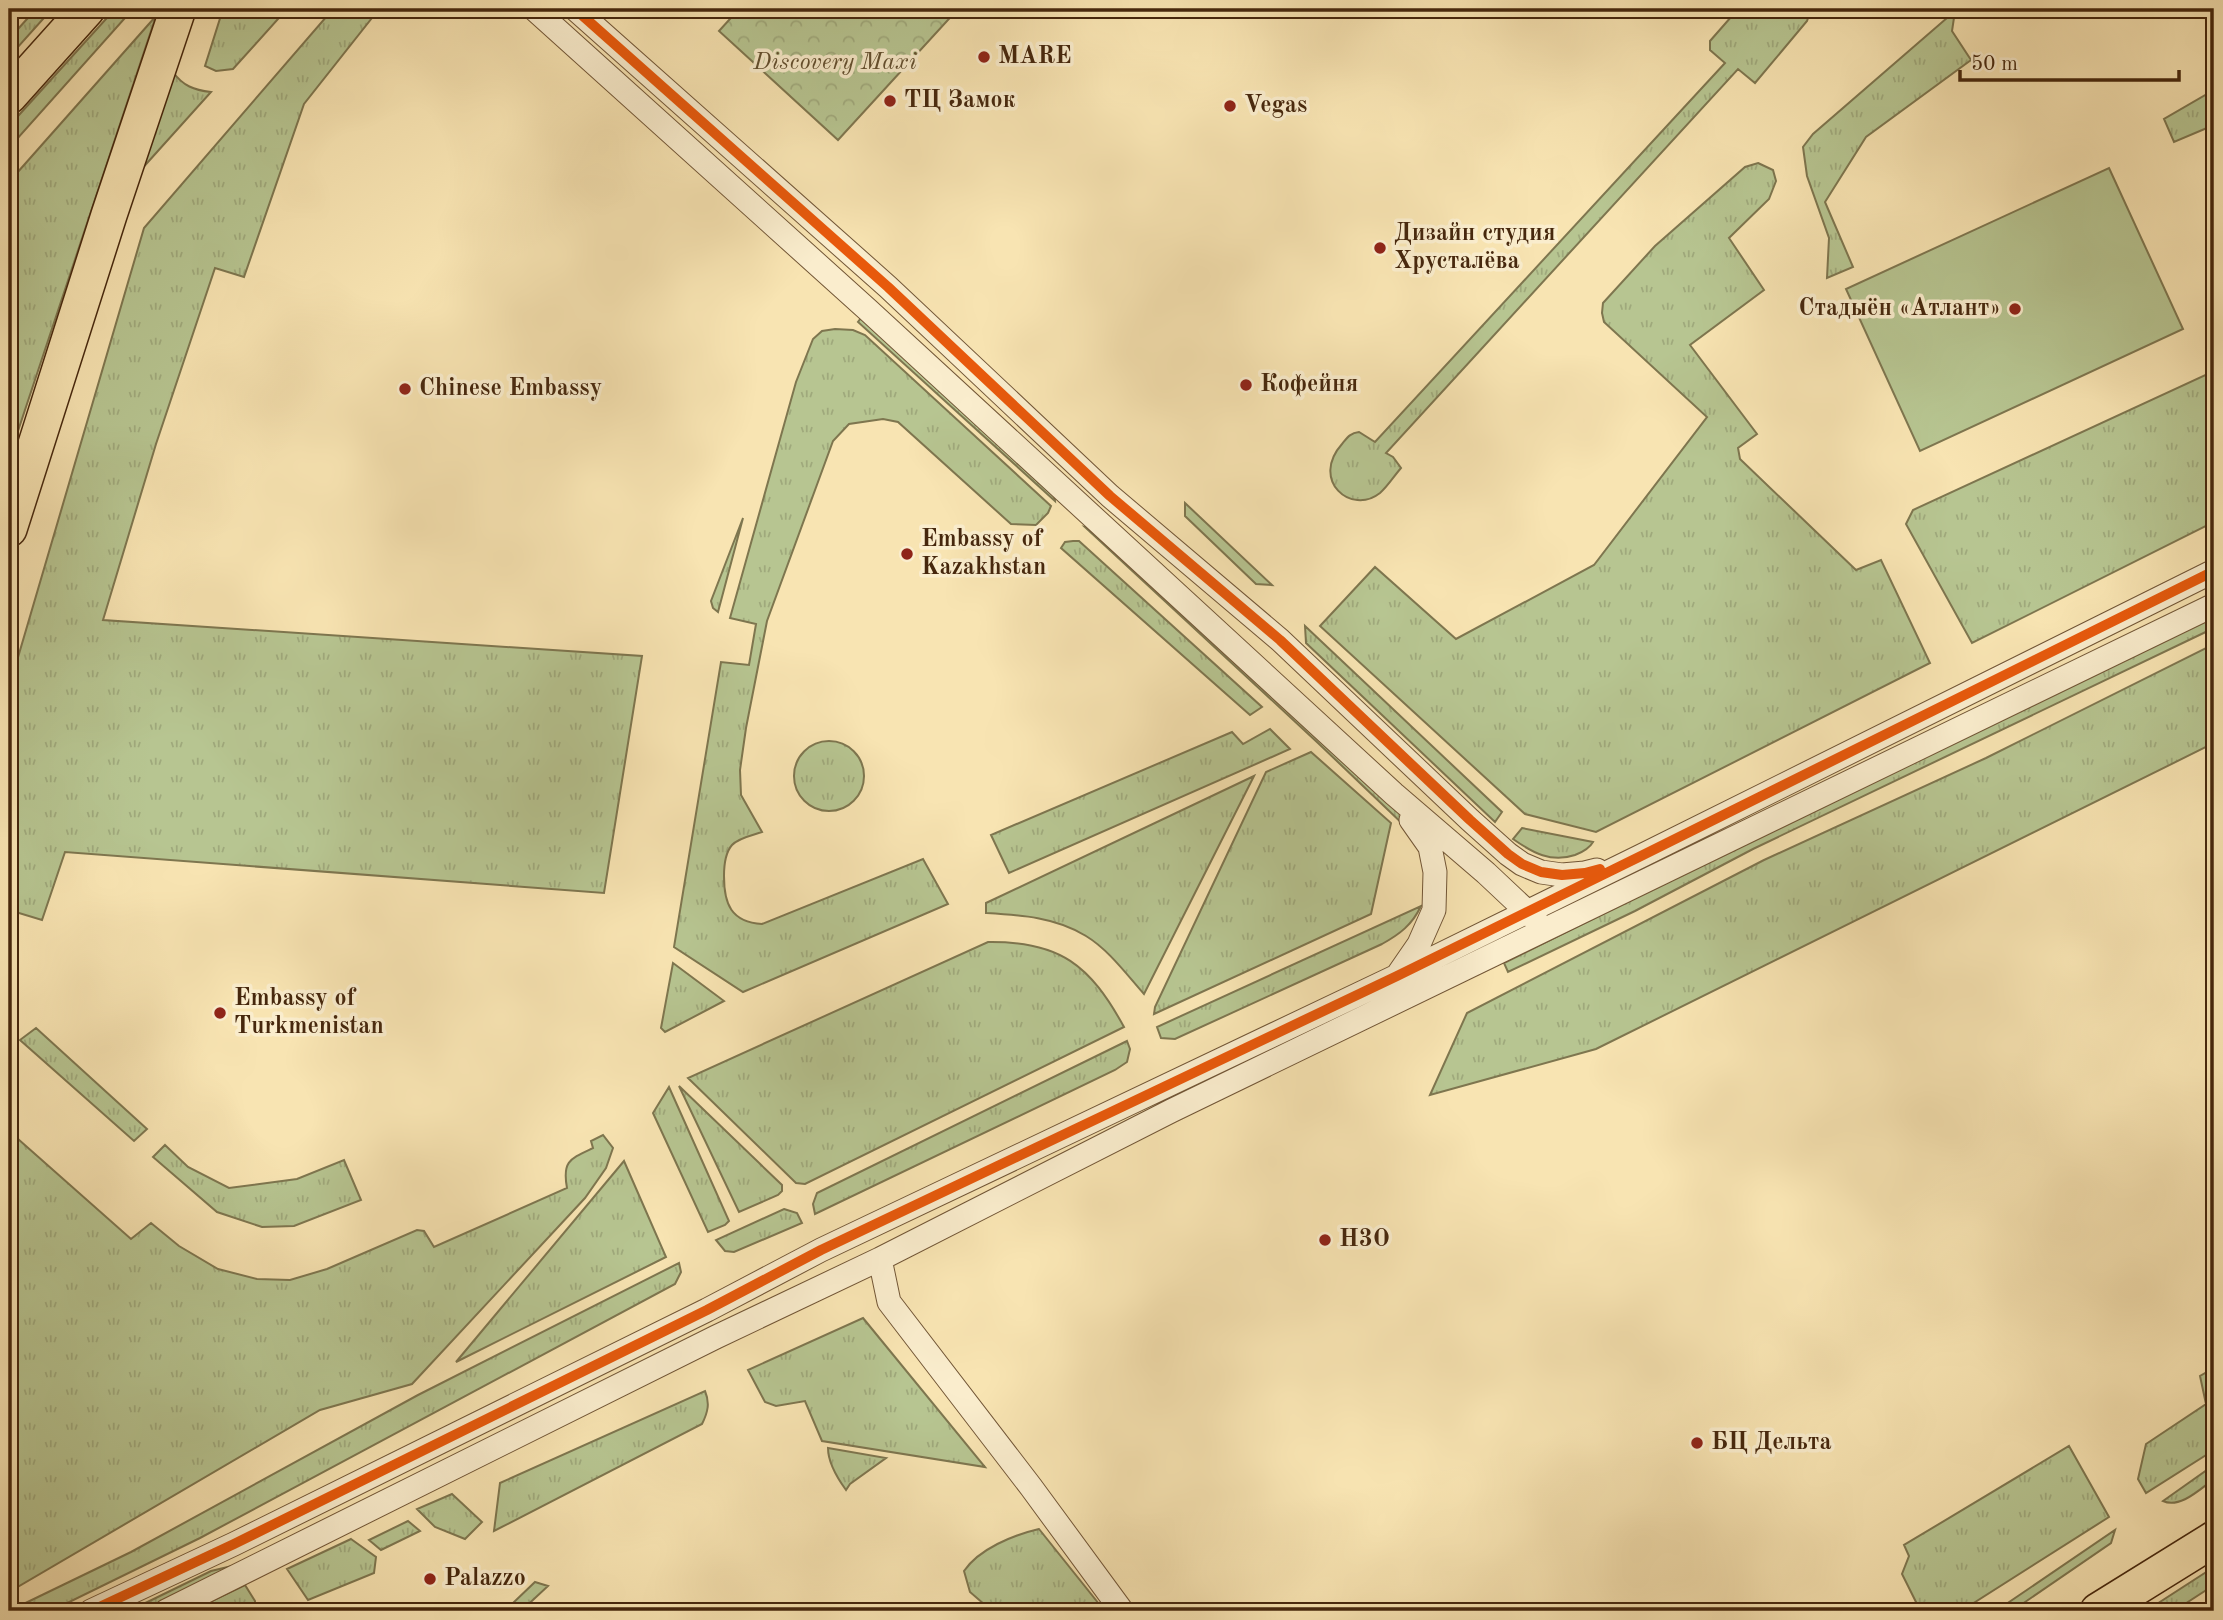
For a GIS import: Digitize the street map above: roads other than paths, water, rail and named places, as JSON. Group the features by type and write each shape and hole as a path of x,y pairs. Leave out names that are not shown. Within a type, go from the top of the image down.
{"main road":[{"path":"9,96 86,9"},
{"path":"9,529 178,9"},
{"path":"2098,1611 2214,1539"}],"street":[{"path":"534,9 868,310 1394,794 1486,873 1536,908"},
{"path":"575,9 888,287 1110,496 1280,640 1470,820 1522,864 1541,872 1562,876 1584,873 1643,855"},
{"path":"91,1611 234,1544 707,1310 821,1250 1536,908 2214,571"},
{"path":"166,1611 716,1337 880,1259 1171,1111 2214,605"},
{"path":"1394,794 1430,847 1435,872 1434,910 1419,944 1397,976"},
{"path":"1522,864 1536,908 1546,929"},
{"path":"880,1259 889,1302 1122,1611"},
{"path":"234,1544 246,1571"}],"place":[{"name":"MARE","path":"984,57"},
{"name":"ТЦ Замок","path":"890,101"},
{"name":"Vegas","path":"1230,106"},
{"name":"Дизайн студия Хрусталёва","path":"1380,248"},
{"name":"Стадыён «Атлант»","path":"2015,309"},
{"name":"Кофейня","path":"1246,385"},
{"name":"Chinese Embassy","path":"405,389"},
{"name":"Embassy of Kazakhstan","path":"907,554"},
{"name":"Embassy of Turkmenistan","path":"220,1013"},
{"name":"H3O","path":"1325,1240"},
{"name":"БЦ Дельта","path":"1697,1443"},
{"name":"Palazzo","path":"430,1579"}],"park label":[{"name":"Discovery Maxi","path":"835,63"}]}
